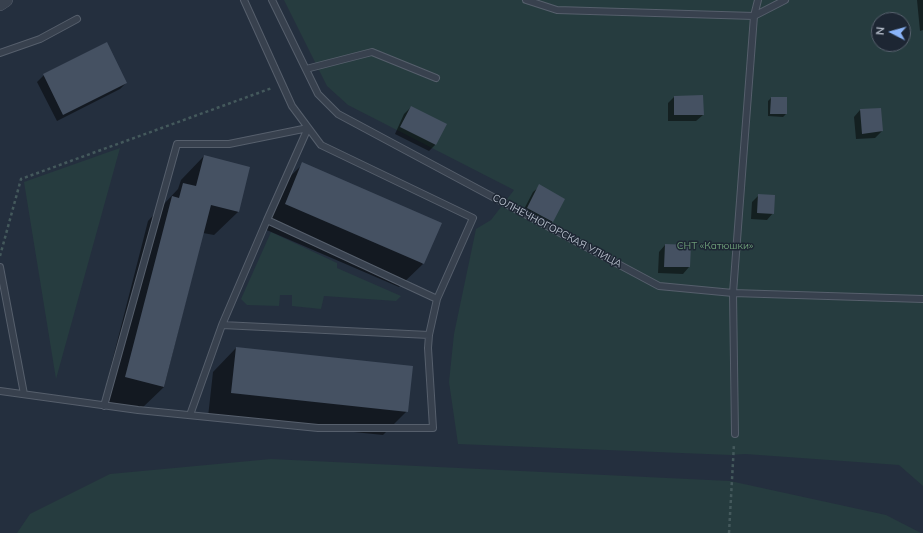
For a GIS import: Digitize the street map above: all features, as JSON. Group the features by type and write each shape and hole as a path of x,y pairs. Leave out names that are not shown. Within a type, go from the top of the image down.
{"street":[{"path":"0,4 6,0"}],"lane":[{"path":"0,391 138,410 318,428 433,428 428,348 429,335 437,299 473,218 321,145 292,106 244,0"},
{"name":"СОЛНЕЧНОГОРСКАЯ УЛИЦА","path":"272,0 318,94 338,114 659,286 733,293 923,299"},
{"path":"526,0 557,10 754,16 785,0"},
{"path":"735,434 733,293 754,16 758,0"},
{"path":"0,53 40,39 77,19"},
{"path":"306,68 372,52 436,78"},
{"path":"190,415 222,325 308,128"},
{"path":"104,406 177,144 230,144 308,128"},
{"path":"267,220 437,299"},
{"path":"0,267 24,394"},
{"path":"222,325 429,335"}],"path":[{"path":"0,256 21,179 282,84"},
{"path":"0,239 5,238"},
{"path":"729,533 735,434"}],"green space":[{"name":"СНТ «Катюшки»","path":"284,0 923,0 923,486 899,465 745,454 731,455 458,444 449,382 454,334 476,229 491,220 514,190 348,105 327,86"},
{"path":"120,148 56,379 24,182"},
{"path":"271,232 337,263 337,268 401,296 396,301 324,296 321,309 292,306 292,295 280,295 279,306 247,305 241,299"},
{"path":"271,459 730,481 886,515 921,533 17,533 30,514 110,474"}],"building":[{"path":"107,42 127,83 63,115 43,74"},
{"path":"703,95 704,115 674,115 674,96"},
{"path":"771,97 787,97 787,114 770,114"},
{"path":"411,106 447,124 436,145 400,127"},
{"path":"881,108 883,131 862,134 860,109"},
{"path":"204,155 250,167 239,212 211,205 164,387 125,377 172,196 179,198 183,183 196,186"},
{"path":"302,162 442,223 424,264 285,204"},
{"path":"539,184 565,199 553,222 527,208"},
{"path":"758,194 775,195 774,214 757,213"},
{"path":"665,244 691,245 690,267 664,267"},
{"path":"236,347 413,366 408,412 231,393"}]}
